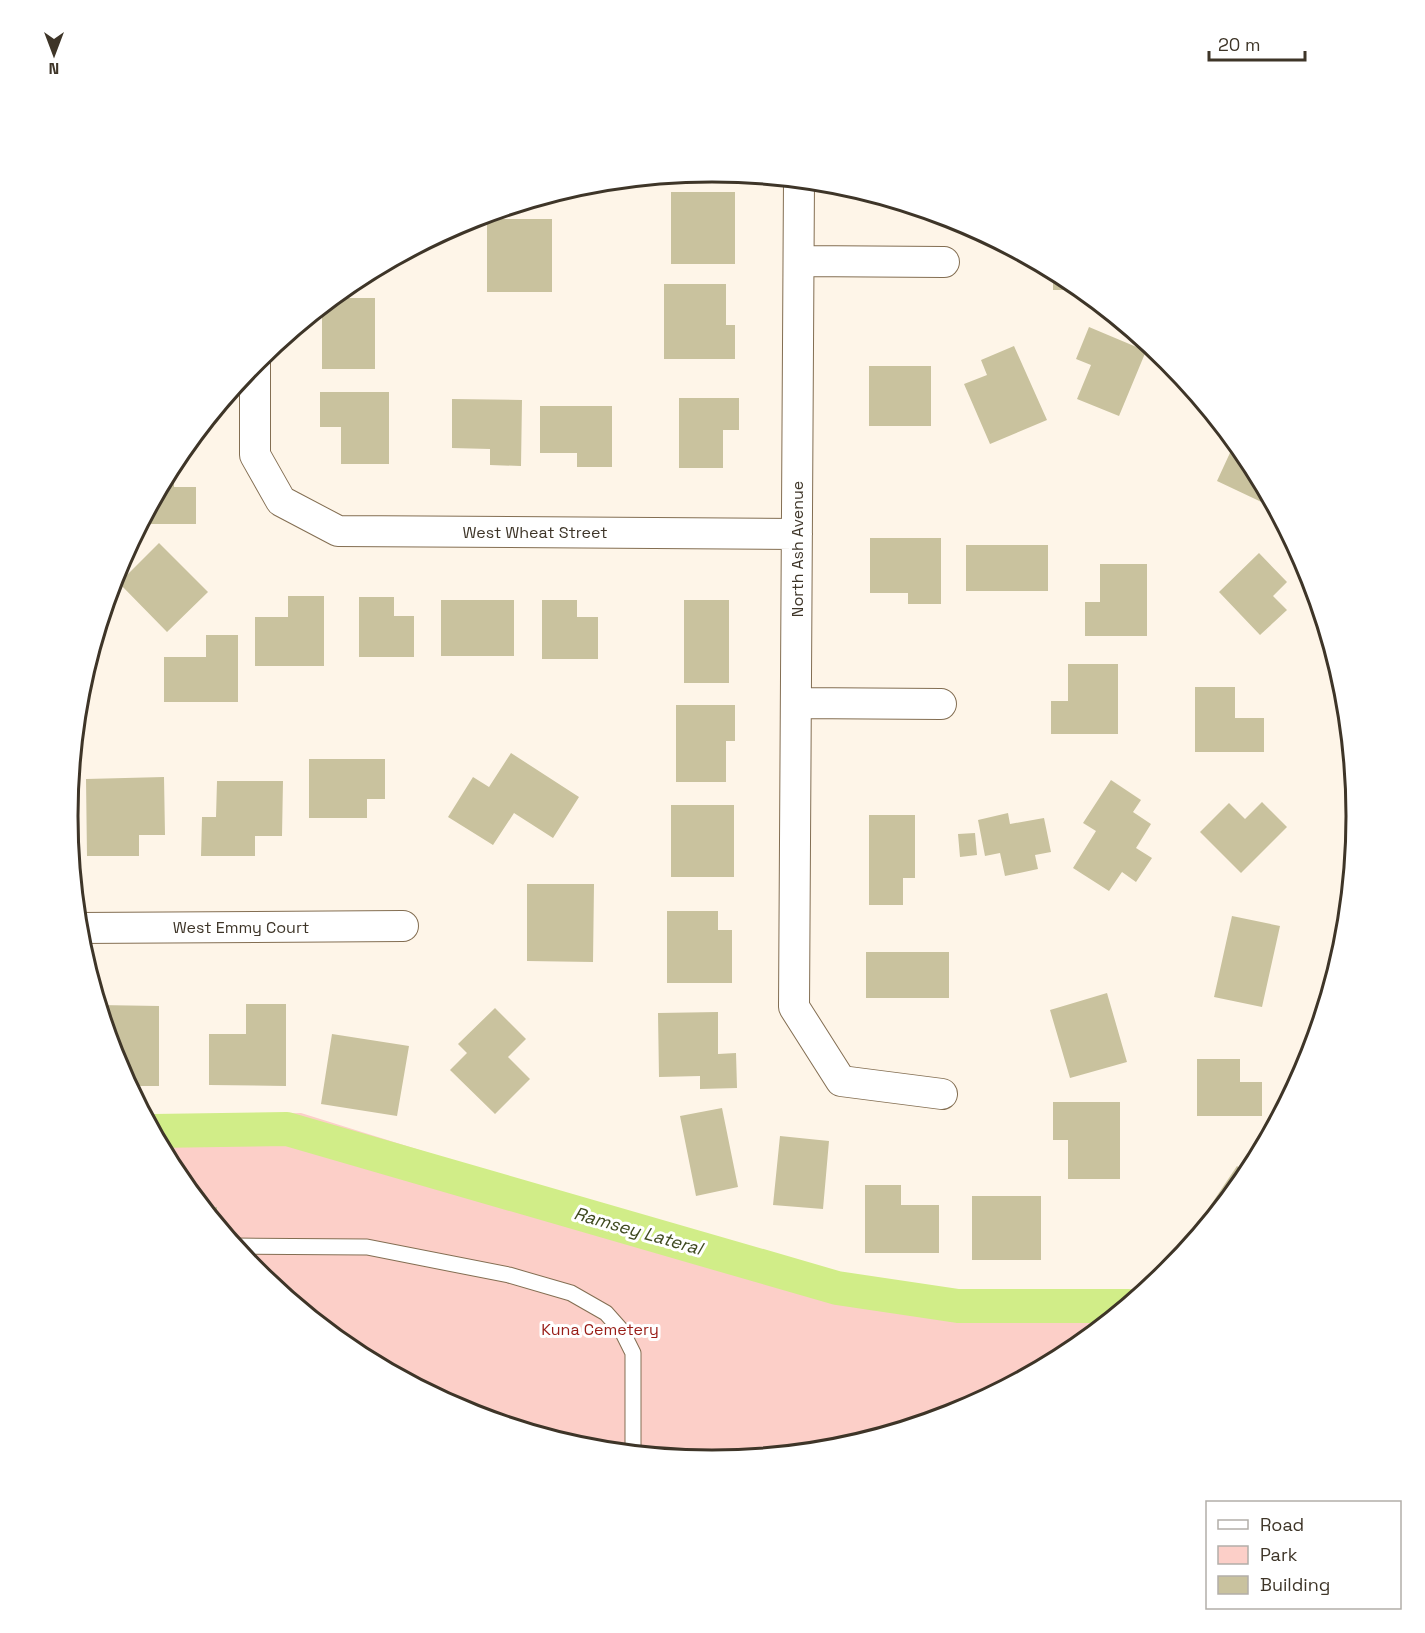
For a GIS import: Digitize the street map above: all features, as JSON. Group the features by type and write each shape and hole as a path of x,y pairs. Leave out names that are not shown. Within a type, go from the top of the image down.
{"street":[{"name":"North Ash Avenue","path":"799,188 794,1007 841,1081 942,1094"},
{"path":"799,261 944,262"},
{"name":"West Wheat Street","path":"255,377 255,455 281,501 338,531 797,534"},
{"path":"796,703 941,704"},
{"name":"West Emmy Court","path":"88,928 403,926"}],"lane":[{"path":"246,1246 368,1247 509,1275 571,1293 606,1312 622,1331 633,1353 633,1446"}],"green space":[{"name":"Kuna Cemetery","path":"301,1113 612,1210 905,1290 1135,1290 1065,1344 993,1386 955,1403 877,1429 795,1446 754,1450 671,1450 589,1439 509,1417 432,1386 395,1366 326,1320 294,1294 235,1235 185,1169 154,1117"}],"building":[{"path":"671,192 735,192 735,264 671,264"},
{"path":"501,219 552,219 552,292 487,292 487,224"},
{"path":"1053,281 1066,290 1053,290"},
{"path":"664,284 726,284 726,325 735,325 735,359 664,359"},
{"path":"347,298 375,298 375,369 322,369 322,316"},
{"path":"1089,327 1145,353 1119,416 1077,399 1091,365 1076,359"},
{"path":"1014,346 1047,420 990,444 964,384 987,375 981,360"},
{"path":"869,366 931,366 931,426 869,426"},
{"path":"320,392 389,392 389,464 341,464 341,427 320,427"},
{"path":"679,398 739,398 739,430 723,430 723,468 679,468"},
{"path":"452,399 522,400 521,466 490,465 490,449 452,448"},
{"path":"540,406 612,406 612,467 577,467 577,453 540,453"},
{"path":"1231,451 1264,504 1217,481"},
{"path":"174,482 174,487 196,487 196,524 149,524"},
{"path":"870,538 941,538 941,604 908,604 908,593 870,593"},
{"path":"159,543 208,592 167,632 122,586 125,577"},
{"path":"966,545 1048,545 1048,591 966,591"},
{"path":"1259,553 1287,582 1273,596 1287,610 1260,635 1219,592"},
{"path":"1100,564 1147,564 1147,636 1085,636 1085,602 1100,602"},
{"path":"288,596 324,596 324,666 255,666 255,617 288,617"},
{"path":"359,597 394,597 394,616 414,616 414,657 359,657"},
{"path":"441,600 514,600 514,656 441,656"},
{"path":"542,600 577,600 577,617 598,617 598,659 542,659"},
{"path":"684,600 729,600 729,683 684,683"},
{"path":"206,635 238,635 238,702 164,702 164,657 206,657"},
{"path":"1068,664 1118,664 1118,734 1051,734 1051,701 1068,701"},
{"path":"1195,687 1235,687 1235,718 1264,718 1264,752 1195,752"},
{"path":"676,705 735,705 735,741 726,741 726,782 676,782"},
{"path":"511,753 579,797 553,838 514,813 493,845 448,817 473,777 489,787"},
{"path":"309,759 385,759 385,799 367,799 367,818 309,818"},
{"path":"164,777 165,835 139,835 139,856 87,856 86,779"},
{"path":"1111,780 1141,800 1133,812 1151,824 1136,848 1152,858 1136,882 1122,872 1109,891 1073,868 1096,831 1083,823"},
{"path":"217,781 283,781 282,836 255,836 255,856 201,856 202,817 216,817"},
{"path":"1262,802 1287,827 1241,873 1200,832 1229,803 1245,819"},
{"path":"671,805 734,805 734,877 671,877"},
{"path":"1008,813 1010,824 1044,818 1051,852 1035,855 1038,869 1005,876 1000,853 985,856 978,820"},
{"path":"869,815 915,815 915,878 903,878 903,905 869,905"},
{"path":"975,833 977,855 960,857 958,834"},
{"path":"527,884 594,884 593,962 527,961"},
{"path":"667,911 718,911 718,930 732,930 732,983 667,983"},
{"path":"1232,916 1280,926 1262,1007 1214,997"},
{"path":"866,952 949,952 949,998 866,998"},
{"path":"1107,993 1127,1062 1070,1078 1050,1010"},
{"path":"246,1004 286,1004 286,1086 209,1085 209,1034 246,1034"},
{"path":"107,1005 159,1006 159,1086 138,1086"},
{"path":"495,1008 526,1039 508,1057 530,1079 495,1114 450,1070 467,1053 458,1044"},
{"path":"718,1012 718,1054 736,1053 737,1088 700,1089 700,1076 659,1077 658,1013"},
{"path":"332,1034 409,1046 397,1116 321,1104"},
{"path":"1197,1059 1240,1059 1240,1082 1262,1082 1262,1116 1197,1116"},
{"path":"1053,1102 1120,1102 1120,1179 1068,1179 1068,1140 1053,1140"},
{"path":"722,1108 738,1187 696,1196 680,1116"},
{"path":"780,1136 829,1141 823,1209 773,1205"},
{"path":"1237,1166 1240,1169 1216,1203 1210,1210 1208,1209"},
{"path":"865,1185 901,1185 901,1205 939,1205 939,1253 865,1253"},
{"path":"972,1196 1041,1196 1041,1260 972,1260"}],"waterway":[{"name":"Ramsey Lateral","path":"161,1131 287,1129 837,1288 958,1306 1116,1306"}]}
